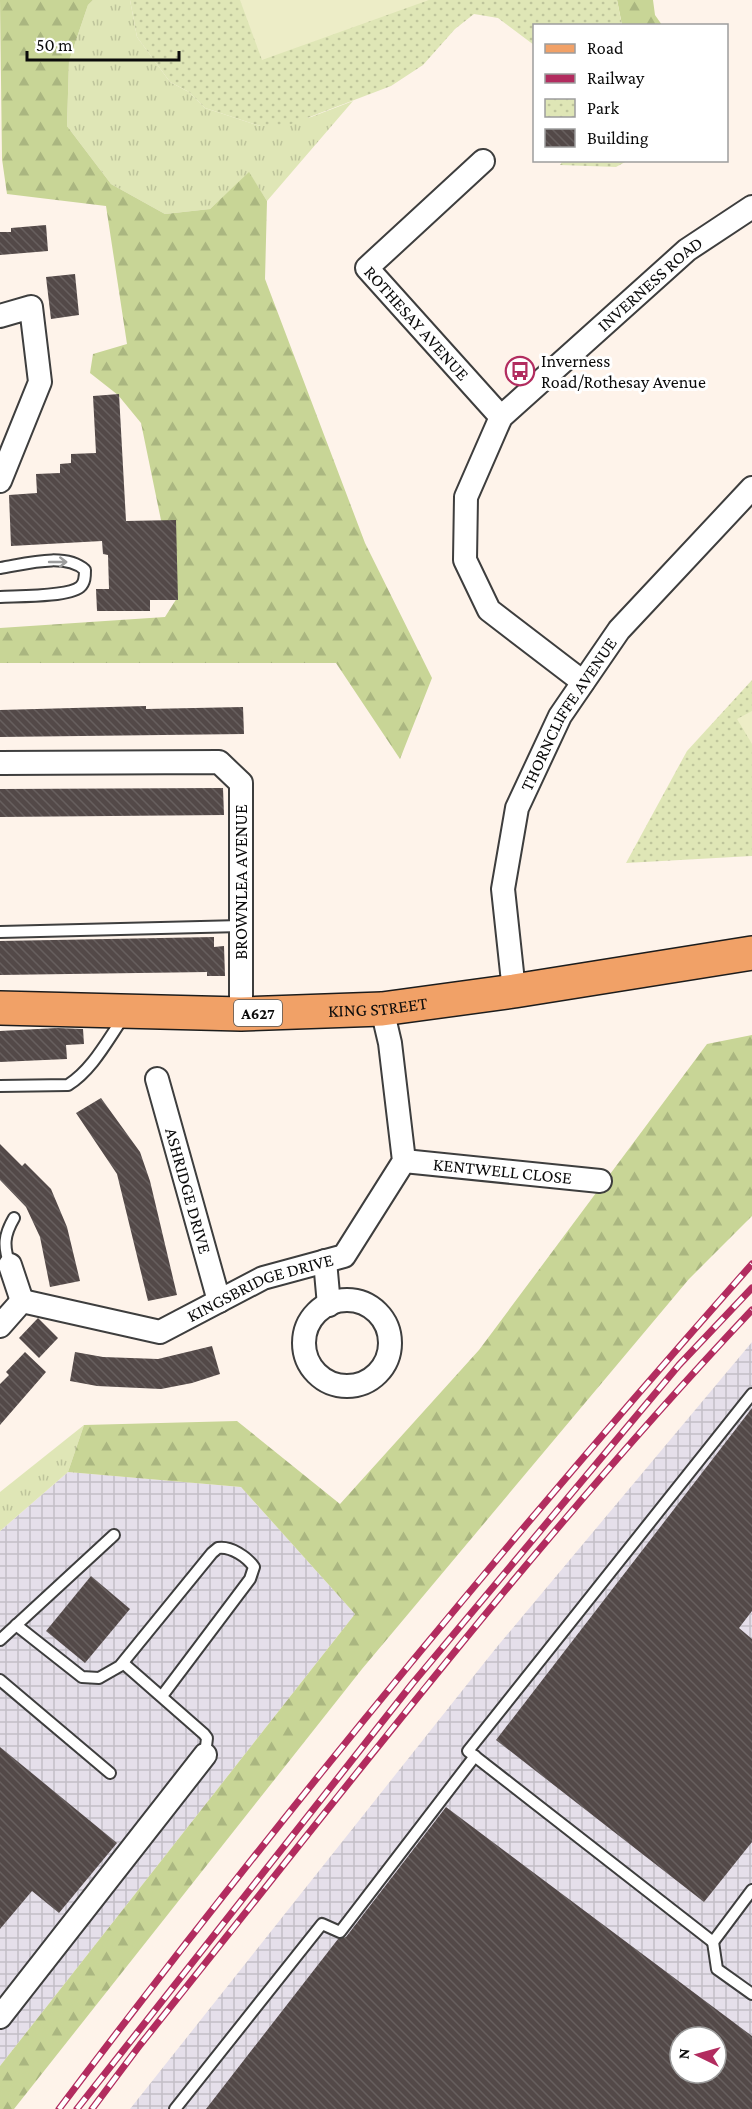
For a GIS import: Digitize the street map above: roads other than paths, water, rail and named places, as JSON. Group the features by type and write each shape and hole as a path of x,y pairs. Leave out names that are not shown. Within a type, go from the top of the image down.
{"main road":[{"name":"KING STREET","path":"0,1008 241,1014 382,1009 514,991 752,953"}],"street":[{"name":"ROTHESAY AVENUE","path":"483,160 367,268 501,417"},
{"name":"INVERNESS ROAD","path":"583,682 489,610 465,560 466,497 501,417 687,250 752,207"},
{"path":"0,316 31,307 40,382 0,481"},
{"name":"THORNCLIFFE AVENUE","path":"514,991 503,890 517,808 560,716 620,630 752,488"},
{"name":"BROWNLEA AVENUE","path":"0,763 219,762 241,783 241,1014"},
{"path":"382,1009 390,1043 404,1161"},
{"name":"ASHRIDGE DRIVE","path":"157,1079 219,1301"},
{"name":"KENTWELL CLOSE","path":"404,1161 600,1181"},
{"name":"KINGSBRIDGE DRIVE","path":"22,1301 160,1332 263,1278 344,1256 404,1161"},
{"path":"326,1261 329,1305"},
{"path":"0,1326 22,1301 10,1265"},
{"path":"0,2017 206,1755"}],"lane":[{"path":"0,568 58,561 76,562 85,570 85,580 80,587 69,592 0,597"},
{"path":"0,932 241,926"},
{"path":"0,1086 68,1085 91,1064 128,1010"},
{"path":"10,1265 5,1240 6,1231 14,1218"},
{"path":"752,1394 468,1750 713,1942 717,1969 752,1994"},
{"path":"0,1640 114,1535"},
{"path":"16,1625 82,1677 99,1677 110,1674 123,1663 218,1548 232,1549 252,1563 254,1571 162,1696"},
{"path":"123,1663 204,1734 207,1738 206,1755"},
{"path":"0,1680 110,1773"},
{"path":"175,2109 322,1924 340,1932 475,1756"},
{"path":"713,1942 752,1890"}],"railway":[{"path":"59,2109 226,1892 397,1679 573,1470 752,1264"},
{"path":"77,2109 412,1684 679,1365 752,1288"},
{"path":"92,2109 140,2045 363,1765 515,1579 671,1398 752,1310"}],"place":[{"name":"Inverness Road/Rothesay Avenue","path":"520,371"}]}
